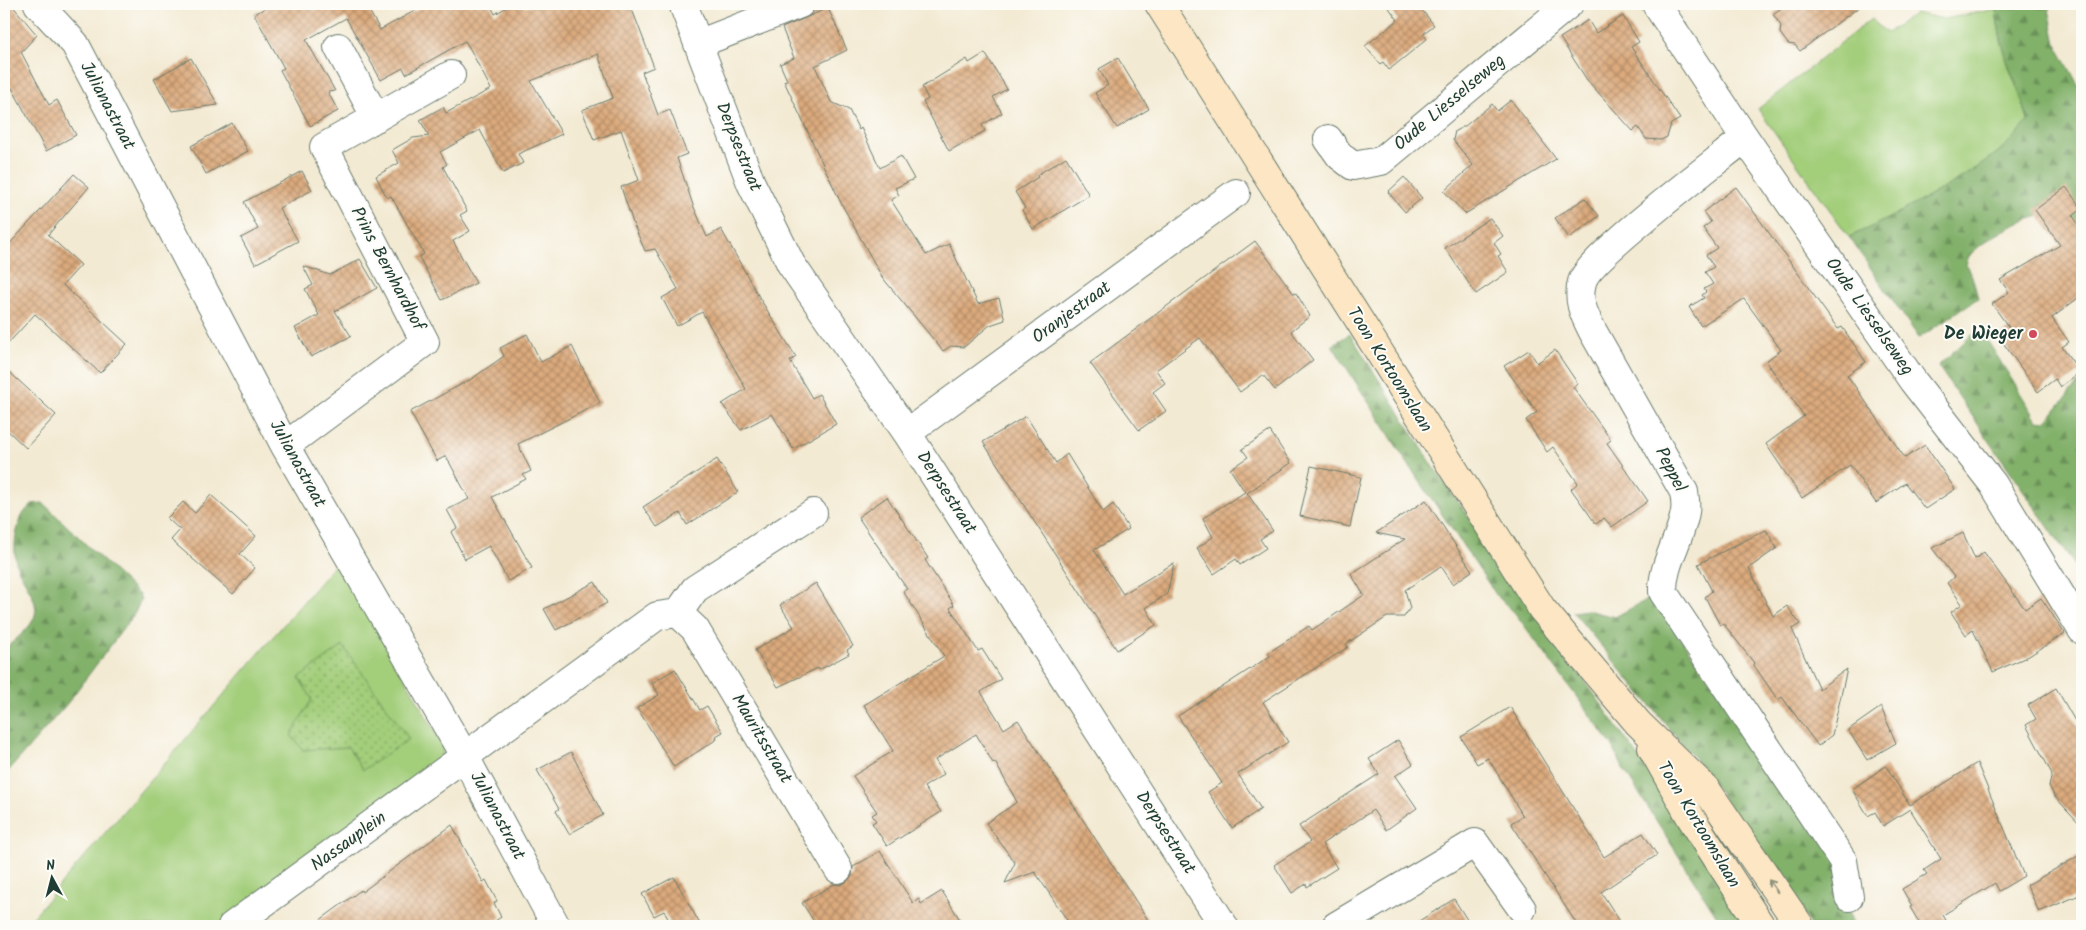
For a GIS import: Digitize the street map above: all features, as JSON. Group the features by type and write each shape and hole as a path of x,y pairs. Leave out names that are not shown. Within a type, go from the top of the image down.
{"street":[{"name":"Julianastraat","path":"38,4 75,44 285,446 465,757 556,926"},
{"name":"Derpsestraat","path":"683,4 751,183 791,264 907,433 1224,926"},
{"path":"698,44 800,4"},
{"name":"Toon Kortoomslaan","path":"1159,4 1542,610 1638,723 1706,789 1800,926"},
{"name":"Oude Liesselseweg","path":"1328,139 1340,156 1353,166 1381,161 1569,4"},
{"name":"Oude Liesselseweg","path":"1656,4 1745,138 1913,381 1993,484 2082,630"},
{"path":"338,47 376,118"},
{"name":"Prins Bernhardhof","path":"285,446 425,342 324,148 451,75"},
{"name":"Peppel","path":"1745,138 1604,253 1582,281 1579,304 1684,492 1686,510 1681,531 1662,580 1663,592 1843,861 1848,897"},
{"name":"Oranjestraat","path":"907,433 1236,192"},
{"path":"465,757 657,616 678,613 695,589 813,513"},
{"name":"Mauritsstraat","path":"678,613 695,629 838,869"},
{"name":"Toon Kortoomslaan","path":"1638,723 1690,818 1761,926"},
{"name":"Nassauplein","path":"235,926 465,757"},
{"path":"1336,926 1475,844 1522,909"}],"green space":[{"path":"1995,4 2048,4 2056,44 2082,92 2082,272 2042,216 2014,225 1984,243 1968,258 1966,265 1972,276 1978,298 1919,338 1849,237 1903,211 1973,170 1997,153 2028,121 2005,53"},
{"path":"1996,9 2005,55 2028,121 1997,153 1973,170 1903,211 1849,237 1758,109 1871,19 1887,33 1915,13 1944,19"},
{"path":"1982,332 2037,420 2045,421 2051,416 2082,378 2082,576 1938,366 1972,335"},
{"path":"1350,334 1437,472 1662,790 1748,926 1723,926 1623,768 1612,745 1515,613 1497,596 1404,458 1332,345"},
{"path":"43,503 141,599 135,613 66,705 4,776 4,650 30,625 36,609 33,597 16,563 16,535 26,510 32,504"},
{"path":"340,559 443,747 442,761 219,926 25,926"},
{"path":"1652,597 1839,863 1843,898 1854,926 1811,926 1705,771 1573,612 1587,610 1615,617"},
{"path":"343,646 409,739 363,770 348,747 303,750 291,735 312,699 299,678"}],"building":[{"path":"4,4 11,4 37,35 21,52 49,105 57,100 76,135 46,151 12,88 4,93"},
{"path":"273,4 373,4 367,7 380,30 427,4 490,4 495,14 512,4 528,7 530,4 630,4 654,67 642,72 658,115 670,110 687,154 677,158 693,205 707,237 721,229 759,297 796,357 790,361 812,398 819,394 836,424 793,449 772,414 741,430 722,404 746,389 702,312 677,326 662,298 678,289 655,249 645,251 621,187 639,180 621,130 594,140 582,110 613,98 598,54 531,81 562,134 518,154 523,163 503,173 480,130 440,152 447,164 443,167 467,211 460,215 470,231 453,241 476,283 442,300 419,257 424,254 391,196 387,198 376,176 399,163 392,150 413,138 429,136 420,120 443,107 446,113 491,89 470,49 465,41 406,74 403,68 381,80 346,18 306,40 335,91 328,92 338,111 310,126 280,70 284,68 254,14"},
{"path":"1386,4 1417,4 1434,25 1423,34 1427,39 1389,70 1383,62 1380,64 1365,46 1398,20"},
{"path":"1787,4 1863,4 1800,51 1795,45 1788,44 1780,33 1781,26 1773,14"},
{"path":"828,8 847,50 815,66 831,102 849,110 859,130 861,128 880,168 901,156 914,179 895,188 899,195 891,200 926,255 949,244 978,304 999,298 1005,320 990,325 964,347 951,346 943,351 882,277 841,203 784,81 787,80 780,64 794,58 782,28"},
{"path":"1623,16 1639,42 1631,47 1680,119 1671,124 1667,137 1661,140 1646,139 1638,127 1633,131 1587,80 1560,38 1588,20 1596,33"},
{"path":"985,53 1007,89 993,97 1002,113 982,125 985,131 949,151 923,102 928,99 922,87 967,59 969,63"},
{"path":"191,58 218,105 172,111 154,79"},
{"path":"1118,58 1149,109 1117,128 1095,93 1108,85 1099,69"},
{"path":"1511,100 1556,159 1465,214 1444,191 1473,165 1453,140 1455,131 1465,126 1492,104 1497,111"},
{"path":"232,123 248,151 206,174 191,146"},
{"path":"1066,157 1089,195 1033,229 1022,210 1025,208 1015,192 1038,177 1037,175"},
{"path":"302,171 312,190 279,208 298,241 255,264 241,238 258,229 244,202"},
{"path":"74,174 89,187 48,235 81,265 63,285 127,344 100,373 35,314 4,348 4,250"},
{"path":"1404,177 1422,198 1405,212 1388,192"},
{"path":"1736,187 1838,329 1842,327 1866,362 1847,375 1905,458 1925,445 1955,489 1925,509 1905,483 1876,503 1850,465 1802,498 1766,444 1804,416 1766,361 1781,350 1744,299 1701,326 1689,307 1704,298 1702,295 1706,292 1704,289 1713,284 1705,272 1714,267 1706,255 1717,248 1703,228 1711,222 1703,212"},
{"path":"2066,187 2082,209 2073,216 2082,230 2082,295 2052,318 2069,342 2062,347 2080,372 2060,387 2055,379 2038,392 1999,337 2010,329 1992,304 2009,292 2000,280 2060,245 2035,210"},
{"path":"1585,198 1599,216 1569,238 1555,218"},
{"path":"1490,218 1503,236 1494,243 1501,254 1498,256 1508,272 1476,294 1445,248"},
{"path":"1255,241 1294,294 1296,293 1310,316 1291,331 1313,360 1275,390 1263,375 1240,392 1200,338 1156,370 1165,383 1153,392 1166,411 1139,430 1090,363"},
{"path":"360,259 377,288 335,311 351,336 311,357 295,328 319,315 305,289 313,285 303,266 330,275"},
{"path":"527,334 541,362 572,346 600,403 518,444 531,471 523,475 526,479 492,497 532,568 508,581 489,546 465,559 451,532 457,528 447,510 469,499 446,456 437,461 410,412 473,378 504,356 500,348"},
{"path":"1529,350 1537,363 1555,350 1578,384 1573,387 1611,440 1607,443 1648,501 1612,527 1604,518 1596,524 1571,489 1578,483 1553,447 1547,452 1526,420 1537,412 1504,366"},
{"path":"4,367 56,415 26,448 4,427"},
{"path":"1026,416 1056,463 1067,454 1103,512 1113,504 1129,529 1094,550 1123,594 1174,563 1167,594 1146,608 1156,625 1117,650 983,442"},
{"path":"1270,431 1291,463 1247,493 1273,531 1260,539 1266,548 1240,565 1236,559 1214,574 1197,548 1213,537 1203,518 1245,492 1230,469 1248,457 1242,449"},
{"path":"717,459 738,492 687,525 680,513 657,527 643,507"},
{"path":"1311,466 1361,477 1350,527 1300,516"},
{"path":"211,495 256,536 240,554 255,568 233,594 171,540 180,530 167,518 183,502 195,513"},
{"path":"887,497 928,558 925,560 954,605 950,608 978,651 982,649 1001,679 981,692 1004,729 1018,720 1152,926 1071,926 1035,872 1005,883 1015,863 986,823 1017,802 995,762 993,763 976,734 935,760 944,774 924,787 941,812 887,846 872,823 876,821 872,815 877,812 853,776 893,751 864,705 944,656 903,591 907,589 858,517"},
{"path":"1426,500 1472,571 1453,584 1441,566 1405,590 1410,608 1404,617 1387,617 1346,644 1348,647 1263,702 1288,742 1238,774 1261,809 1232,828 1208,792 1222,783 1178,716 1270,656 1268,653 1309,626 1312,630 1364,595 1351,574 1405,539 1376,533"},
{"path":"1766,530 1777,548 1749,568 1773,616 1787,606 1800,624 1792,629 1819,689 1847,669 1832,735 1818,746 1782,697 1778,700 1754,663 1723,623 1720,625 1705,597 1712,591 1698,564"},
{"path":"1963,533 1975,559 1984,552 2025,609 2041,598 2065,633 2029,656 1993,672 1973,630 1966,635 1951,612 1962,604 1947,583 1954,577 1932,548"},
{"path":"595,582 607,603 556,630 544,609"},
{"path":"816,583 853,646 847,650 849,654 819,670 818,668 778,687 755,650 794,627 780,605"},
{"path":"675,669 700,710 707,706 723,732 716,736 717,739 674,767 637,708 659,695 652,683"},
{"path":"2056,688 2082,733 2082,826 2055,797 2049,786 2052,774 2026,725 2036,719 2028,705"},
{"path":"1510,707 1604,857 1643,833 1657,855 1601,892 1623,926 1578,926 1511,823 1523,816 1488,758 1477,764 1461,737"},
{"path":"1881,707 1896,743 1867,760 1848,730"},
{"path":"1398,740 1413,764 1395,776 1417,808 1386,830 1373,810 1322,844 1337,868 1307,887 1306,884 1292,893 1274,865 1310,842 1299,826 1379,774 1369,759"},
{"path":"571,752 603,815 569,834 556,811 559,809 537,770"},
{"path":"1977,763 2024,876 1999,891 1995,883 1943,915 1949,926 1921,926 1902,889 1927,874 1924,870 1941,859 1910,809 1883,826 1875,812 1868,816 1852,789 1886,766 1910,805"},
{"path":"452,825 483,882 486,880 497,901 494,903 501,917 488,926 312,926 361,890 362,892"},
{"path":"880,851 913,903 919,899 921,904 942,891 964,926 817,926 802,903 834,884 839,885 846,882 852,876 853,867"},
{"path":"2082,854 2082,894 2039,912 2027,885"},
{"path":"674,877 701,926 672,926 664,911 654,916 642,894"},
{"path":"1454,899 1471,926 1411,926"}],"place":[{"name":"De Wieger","path":"2033,334"}]}
